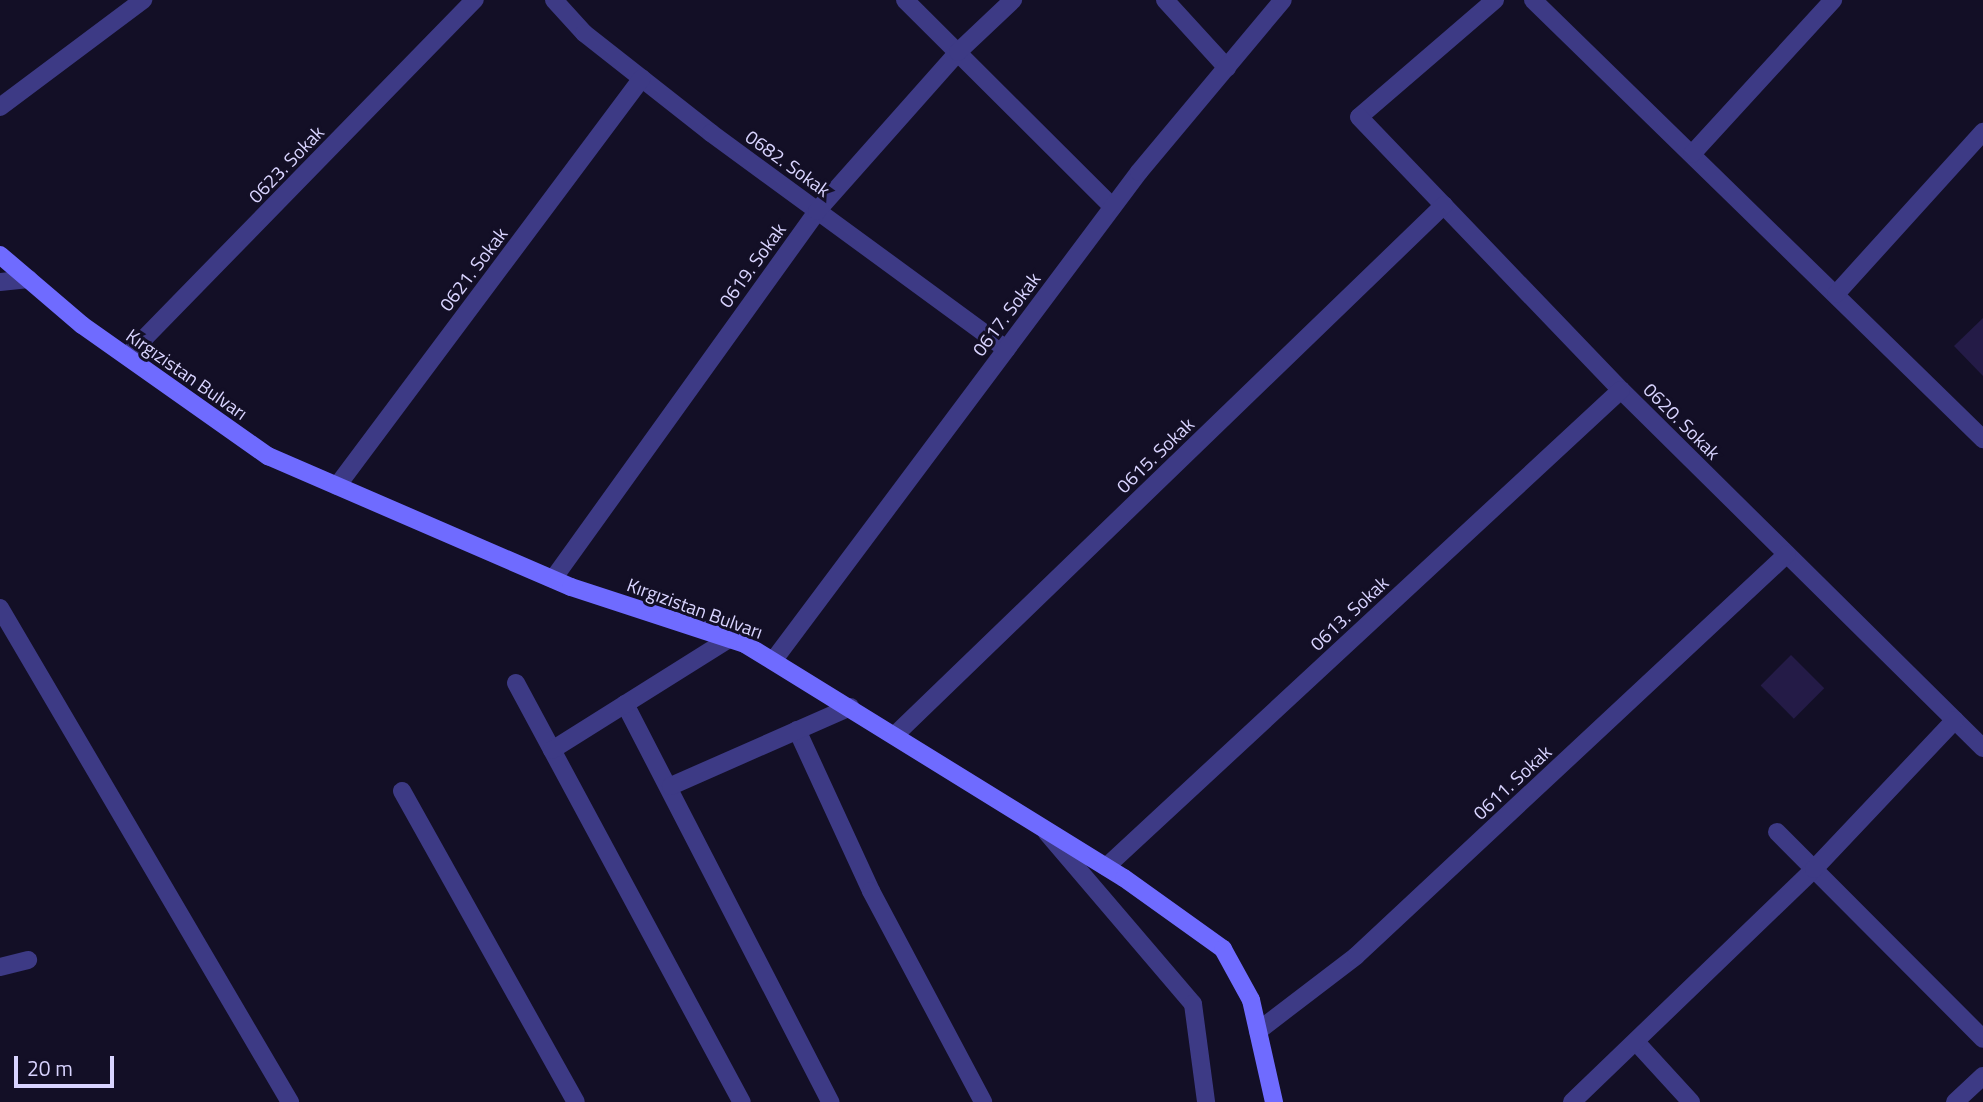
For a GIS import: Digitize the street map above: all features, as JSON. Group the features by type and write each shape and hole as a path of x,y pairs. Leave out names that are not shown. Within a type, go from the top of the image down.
{"street":[{"path":"0,107 143,0"},
{"name":"0623. Sokak","path":"127,356 475,0"},
{"name":"0682. Sokak","path":"554,0 642,78 817,211 1006,349"},
{"path":"905,0 1113,207"},
{"name":"0619. Sokak","path":"553,579 817,211 958,52 1013,0"},
{"path":"1165,0 1227,68"},
{"name":"0617. Sokak","path":"773,662 1113,207 1283,0"},
{"name":"0620. Sokak","path":"1495,0 1359,117 1621,390 1983,748"},
{"path":"1533,0 1983,439"},
{"path":"1692,153 1833,0"},
{"name":"0621. Sokak","path":"337,486 642,78"},
{"path":"1836,294 1983,132"},
{"name":"0615. Sokak","path":"895,735 1444,205"},
{"name":"Kırgızistan Bulvarı","path":"0,255 127,356 268,456 553,579 729,639 773,662 895,735 1106,867 1223,949 1251,1000 1274,1102"},
{"path":"0,282 29,279"},
{"name":"0613. Sokak","path":"1106,867 1621,390"},
{"name":"0611. Sokak","path":"1258,1031 1356,956 1787,554"},
{"path":"0,608 290,1102"},
{"path":"552,750 729,639"},
{"path":"516,683 742,1102"},
{"path":"625,704 671,786 830,1102"},
{"path":"671,786 850,708"},
{"path":"1572,1102 1637,1043 1814,869 1955,720"},
{"path":"797,730 871,891 983,1102"},
{"path":"402,791 576,1102"},
{"path":"1043,827 1193,1004 1206,1102"},
{"path":"1777,832 1983,1038"},
{"path":"0,967 28,960"},
{"path":"1637,1043 1691,1102"},
{"path":"1955,1102 1983,1076"}],"building":[{"path":"1983,318 1983,376 1954,346"},
{"path":"1791,655 1824,688 1794,719 1761,685"}]}
